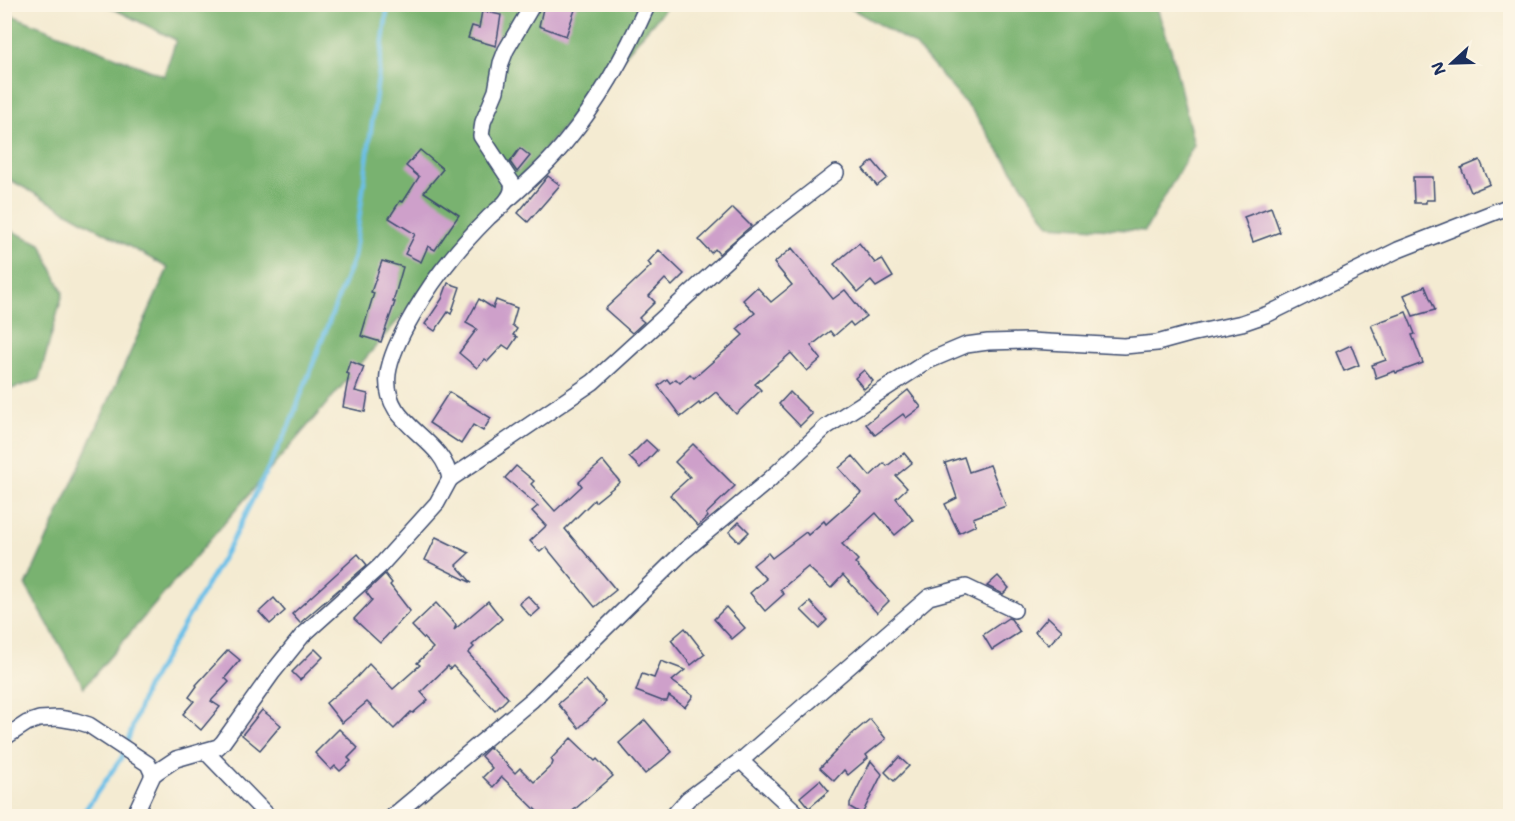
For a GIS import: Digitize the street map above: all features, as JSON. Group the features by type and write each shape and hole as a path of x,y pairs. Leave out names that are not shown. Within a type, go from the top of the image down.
{"street":[{"path":"507,200 513,186 512,183 481,136 483,122 496,91 504,57 533,4"},
{"path":"450,479 444,458 393,408 389,395 388,374 395,348 425,294 449,260 568,139 605,86 635,33 648,4"},
{"path":"134,816 153,775 176,759 205,752 218,747 223,742 302,636 380,566 437,503 450,479 593,382 744,244 836,173"},
{"path":"393,816 532,700 684,551 768,481 826,427 928,361 966,345 988,342 1029,341 1124,346 1157,343 1242,324 1268,314 1398,250 1510,206"},
{"path":"673,816 694,794 741,761 929,597 966,588 1014,610"},
{"path":"4,738 27,723 39,719 58,718 89,725 148,764 153,775"},
{"path":"205,752 268,816"},
{"path":"741,761 800,816"}],"green space":[{"path":"106,5 668,5 84,687 26,586 168,268 5,177 4,12 164,76 176,40"},
{"path":"845,5 1156,5 1171,49 1194,145 1145,231 1049,225 973,112 915,45"},
{"path":"5,228 41,244 63,293 39,380 5,391"}],"building":[{"path":"544,4 577,4 566,36 539,26"},
{"path":"482,11 501,15 496,46 468,38 472,26 479,28"},
{"path":"520,148 530,156 517,172 510,162"},
{"path":"420,150 443,169 424,192 459,215 435,250 428,246 421,262 405,254 415,234 389,218 400,201 403,202 419,177 406,166"},
{"path":"1480,160 1490,184 1471,192 1461,168"},
{"path":"873,161 887,178 877,186 863,169"},
{"path":"548,176 560,185 528,222 518,213"},
{"path":"1413,177 1433,177 1434,200 1414,203"},
{"path":"1271,207 1280,232 1253,242 1244,217"},
{"path":"733,208 751,226 719,254 715,249 711,253 699,240"},
{"path":"859,243 875,263 882,259 893,277 876,287 871,281 858,292 834,264"},
{"path":"792,248 833,299 845,290 866,316 853,326 850,322 834,336 830,331 811,346 821,359 807,371 791,353 755,384 761,390 736,414 716,392 681,417 658,386 667,379 670,383 676,379 680,383 690,374 694,378 743,335 737,329 755,313 743,300 757,287 771,302 792,285 774,263"},
{"path":"659,250 684,274 672,286 665,279 649,296 655,302 639,318 644,322 632,333 605,309 651,266 648,262"},
{"path":"382,261 403,267 393,302 395,302 381,342 361,336 374,293 371,292"},
{"path":"448,283 460,287 451,314 448,312 435,331 425,324 442,299"},
{"path":"1425,286 1435,310 1413,316 1404,295"},
{"path":"479,299 493,308 496,300 517,308 512,325 517,329 513,335 517,337 509,349 503,345 488,361 485,359 477,368 459,353 477,329 466,323"},
{"path":"1406,312 1423,363 1376,378 1372,365 1386,360 1371,325"},
{"path":"1351,345 1359,365 1344,371 1336,352"},
{"path":"350,361 364,367 355,391 368,394 365,412 343,407 349,374 346,373"},
{"path":"864,370 873,381 864,389 855,378"},
{"path":"908,390 921,407 906,418 903,414 875,435 866,424"},
{"path":"449,392 491,418 483,431 473,425 461,444 429,423"},
{"path":"790,392 812,414 800,426 779,404"},
{"path":"646,440 657,450 640,468 629,457"},
{"path":"693,444 735,486 706,514 708,517 698,526 670,495 690,477 675,462"},
{"path":"904,453 912,463 896,476 907,488 896,498 913,520 895,535 876,513 842,544 858,560 855,563 889,601 877,613 843,575 831,588 808,567 780,590 784,594 765,611 750,593 766,579 753,565 768,553 772,558 806,532 808,535 824,521 826,524 861,493 839,468 853,456 870,476 884,463 887,466"},
{"path":"964,457 969,472 990,465 1006,506 973,518 976,525 959,533 945,504 957,498 945,463"},
{"path":"603,461 620,482 595,502 594,500 565,529 616,590 595,607 546,547 540,552 530,541 546,526 532,511 538,506 505,478 516,466 534,481 531,484 555,511 582,486 579,482"},
{"path":"739,522 749,532 739,542 729,532"},
{"path":"436,537 469,553 456,565 472,583 425,560"},
{"path":"358,554 367,565 300,623 292,614"},
{"path":"385,574 392,583 390,585 410,611 380,643 354,619 372,600 366,592"},
{"path":"998,576 1009,588 1003,594 987,586"},
{"path":"528,596 540,609 531,617 519,603"},
{"path":"274,598 285,611 270,624 259,612"},
{"path":"488,601 502,619 472,645 474,647 468,653 508,698 495,711 453,666 450,669 448,666 421,692 428,700 413,713 411,712 394,729 367,702 342,723 326,703 369,664 393,689 420,665 417,663 433,648 412,626 436,603 456,625 454,630"},
{"path":"810,602 827,620 819,628 801,610"},
{"path":"726,607 745,628 732,639 714,619"},
{"path":"1048,617 1062,630 1049,645 1035,632"},
{"path":"1008,618 1020,632 992,650 983,635"},
{"path":"685,628 705,654 691,665 671,640"},
{"path":"315,649 323,657 300,680 292,672"},
{"path":"228,650 240,660 225,678 229,682 211,701 220,707 201,730 183,714 194,701 189,697 196,685"},
{"path":"661,661 685,670 672,681 693,696 685,707 669,696 667,701 662,701 636,691 642,674 654,678"},
{"path":"586,680 606,702 579,728 558,704"},
{"path":"262,710 281,725 260,750 242,735"},
{"path":"870,719 886,739 866,755 868,758 848,775 844,770 834,781 820,768 851,735"},
{"path":"645,720 672,752 645,774 619,743"},
{"path":"339,729 358,748 348,758 351,761 340,771 335,766 331,770 315,753"},
{"path":"571,738 595,761 597,759 613,776 567,816 542,816 502,777 493,787 483,777 492,768 481,756 490,747 515,773 520,768 534,782 552,765 551,759"},
{"path":"899,757 909,766 894,781 885,772"},
{"path":"871,761 882,774 862,814 850,807 850,803"},
{"path":"820,780 829,791 809,808 800,797"}],"waterway":[{"path":"81,816 122,757 145,691 229,547 289,426 354,257 388,4"}]}
